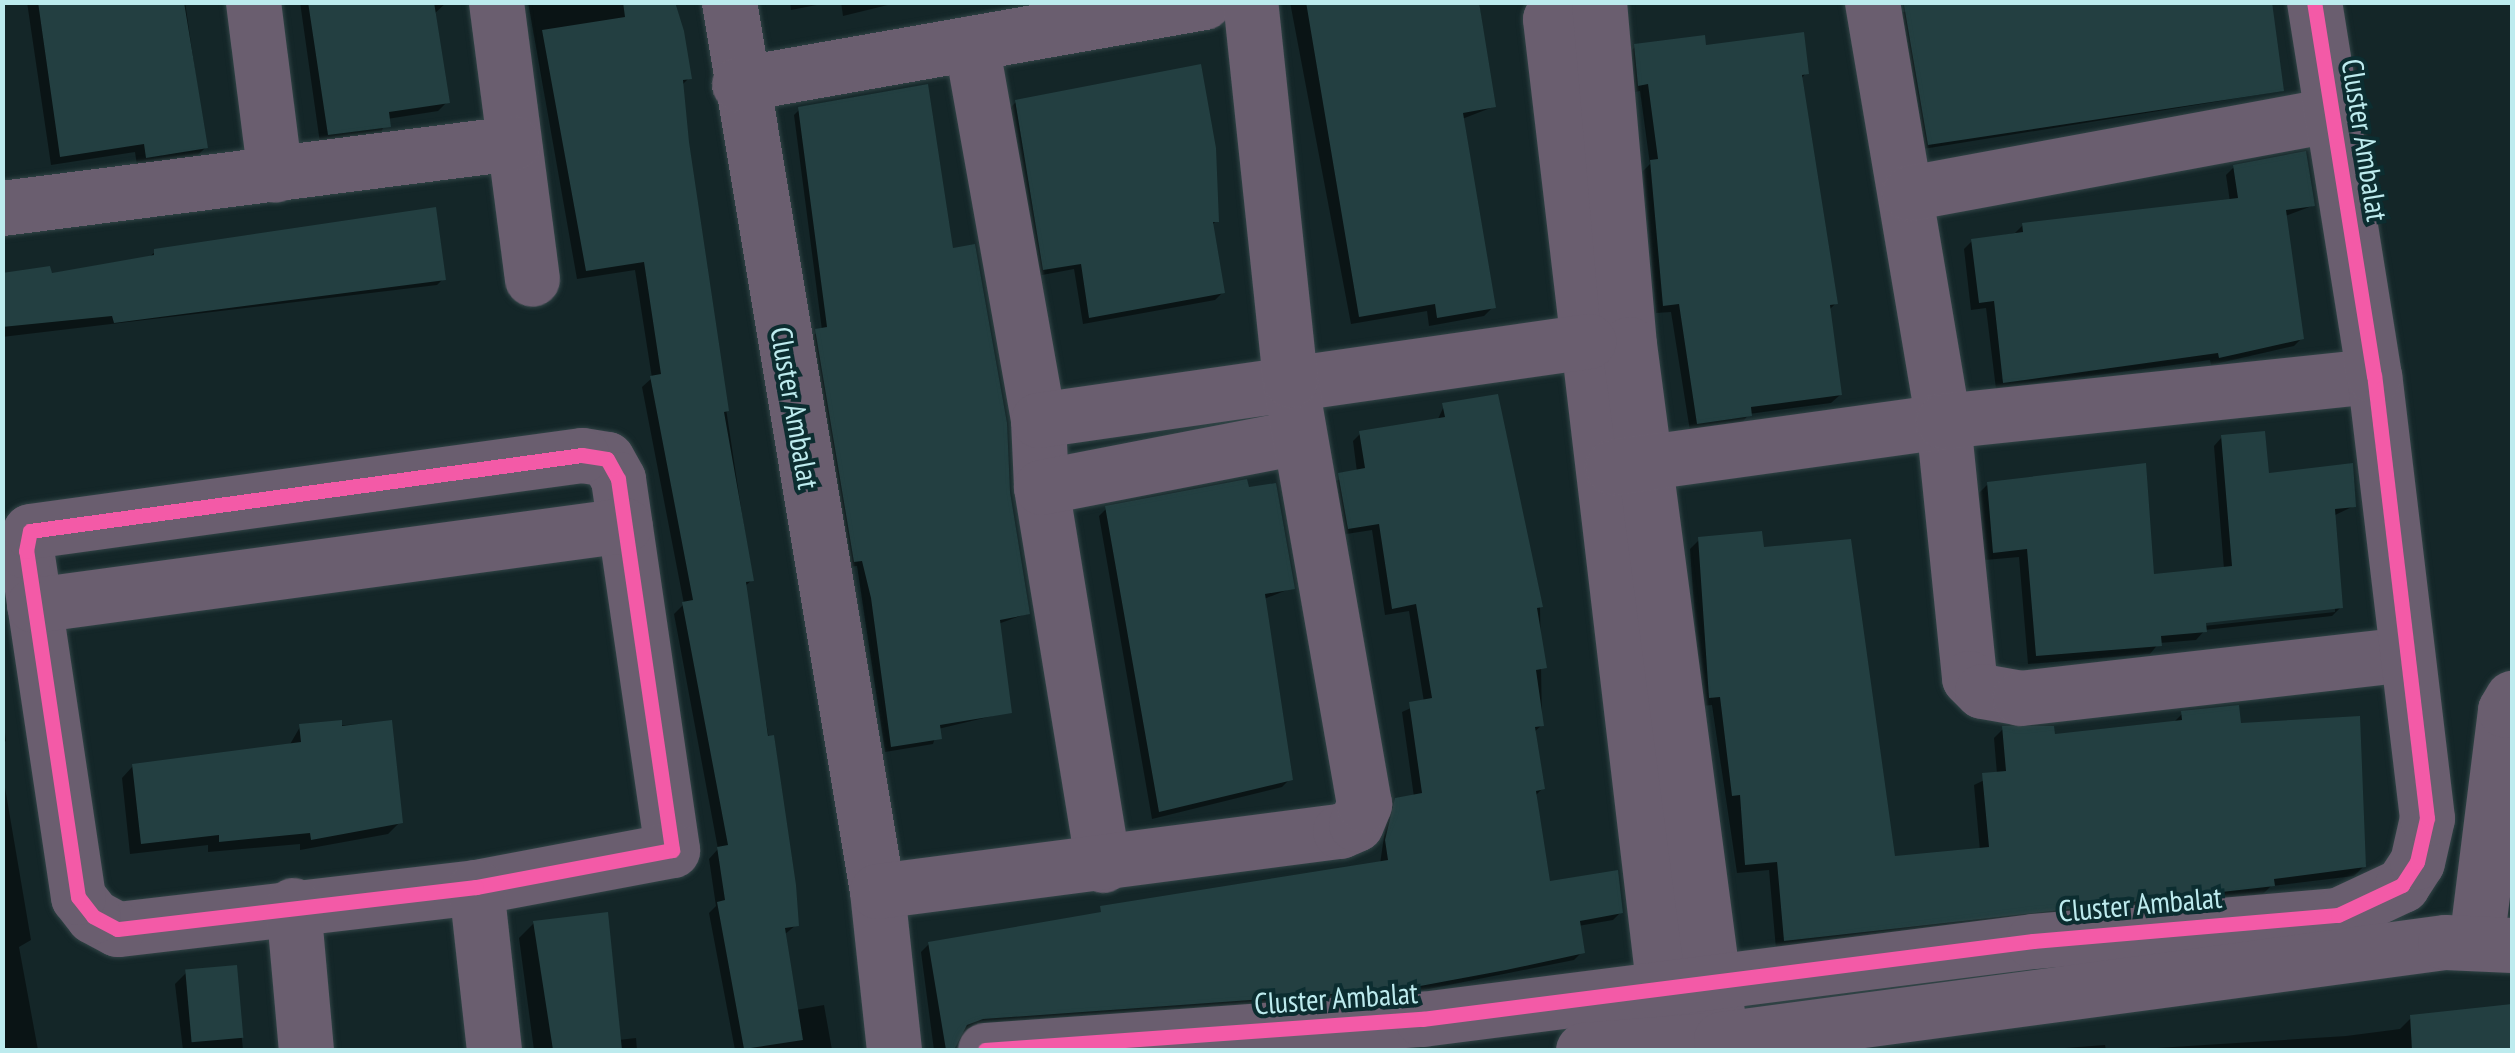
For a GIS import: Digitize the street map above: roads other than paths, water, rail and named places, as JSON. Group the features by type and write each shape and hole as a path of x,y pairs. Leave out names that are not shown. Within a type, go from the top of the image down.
{"street":[{"path":"252,2 275,176"},
{"path":"496,2 532,278"},
{"name":"Cluster Ambalat","path":"729,2 739,84 877,891 894,1050"},
{"path":"739,84 1204,2"},
{"path":"877,891 1103,865 1356,824 1364,804 1290,380 1250,2"},
{"path":"1559,2 1550,18 1588,341 1625,466"},
{"path":"1599,2 1628,344 1625,466 1694,1027"},
{"path":"1872,2 1909,193 1943,420 1969,678 1982,691 2020,698 2407,654"},
{"name":"Cluster Ambalat","path":"1584,1050 1694,1027 2033,941 2338,915 2373,903 2402,885 2417,862 2427,818 2374,376 2314,2"},
{"path":"971,43 1038,420 1042,487 1103,865"},
{"path":"1909,193 2334,114"},
{"path":"2,208 513,143"},
{"path":"1038,420 1290,380 1588,341"},
{"path":"1625,466 1943,420 2374,376"},
{"path":"1042,487 1299,437"},
{"path":"582,454 607,459 618,478 625,525 672,850 476,887 293,905 117,929 93,916 78,897 26,551 30,531 46,524 582,454"},
{"path":"34,605 625,525"},
{"path":"2494,944 2494,875 2505,710 2512,698"},
{"path":"476,887 494,1050"},
{"path":"293,905 306,1050"},
{"name":"Cluster Ambalat","path":"985,1050 1422,1019 1694,1027 2494,944"}]}
